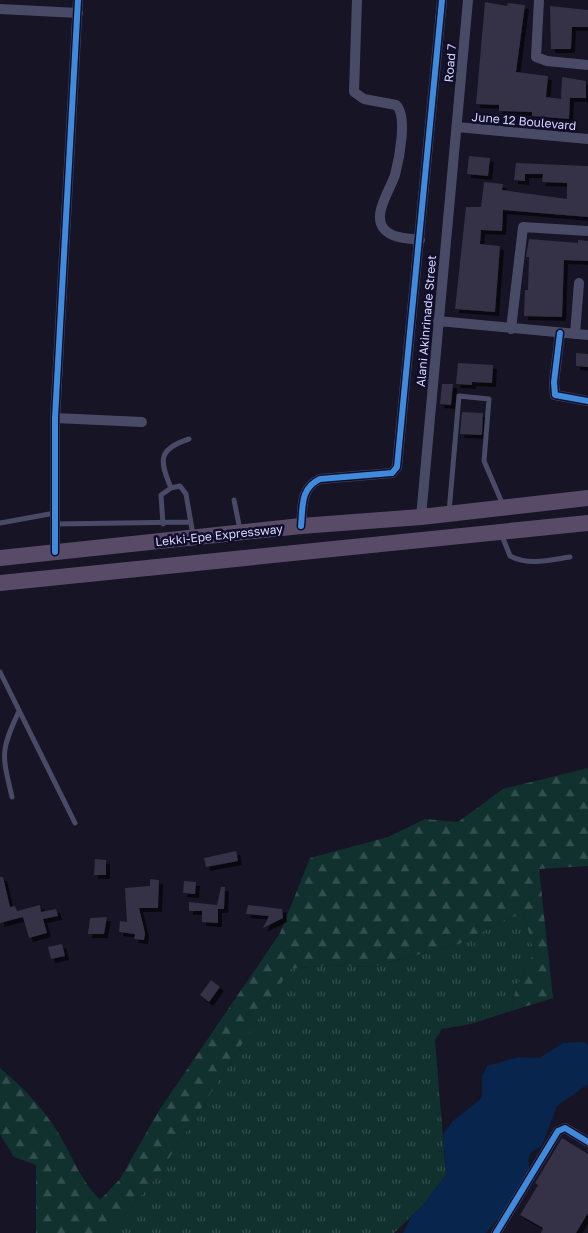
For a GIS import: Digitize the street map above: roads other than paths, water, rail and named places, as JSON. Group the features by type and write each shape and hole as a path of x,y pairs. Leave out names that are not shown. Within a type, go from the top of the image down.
{"highway":[{"name":"Lekki-Epe Expressway","path":"0,558 54,552 192,530 240,533 301,526 421,517 588,498"},
{"name":"Lekki-Epe Expressway","path":"0,584 588,523"}],"street":[{"path":"54,552 55,418 78,0"},
{"path":"357,0 354,92 364,99 396,105 402,113 403,123 394,176 381,212 380,222 383,228 393,236 420,240"},
{"path":"301,526 306,489 311,483 320,479 392,474 397,467 442,0"},
{"name":"Road 7","path":"457,127 468,0"},
{"path":"539,0 536,57 546,61 588,65"},
{"path":"0,9 78,13"},
{"name":"June 12 Boulevard","path":"457,127 588,139"},
{"name":"Alani Akinrinade Street","path":"421,517 457,127"},
{"path":"511,329 523,227 588,231"},
{"path":"575,334 579,283"},
{"path":"438,321 588,335"},
{"path":"560,333 554,382 555,395 588,401"},
{"path":"55,418 142,422"},
{"path":"496,1233 558,1131 565,1128 588,1142"}],"lane":[{"path":"449,514 459,396 489,399 484,461 504,508"},
{"path":"171,488 163,468 163,454 175,444 189,439"},
{"path":"54,524 163,524 192,530 184,490 180,486 171,488 161,495 163,524"},
{"path":"234,500 240,533"},
{"path":"0,523 54,513"},
{"path":"500,532 510,556 520,562 570,557"},
{"path":"0,672 75,823"},
{"path":"12,797 3,757 4,743 19,712"}],"water":[{"path":"584,1042 588,1045 588,1084 557,1106 542,1146 531,1153 529,1157 529,1173 524,1184 486,1233 403,1233 411,1217 446,1175 443,1134 453,1121 482,1098 482,1077 487,1066 519,1057 539,1058 563,1043"}]}
